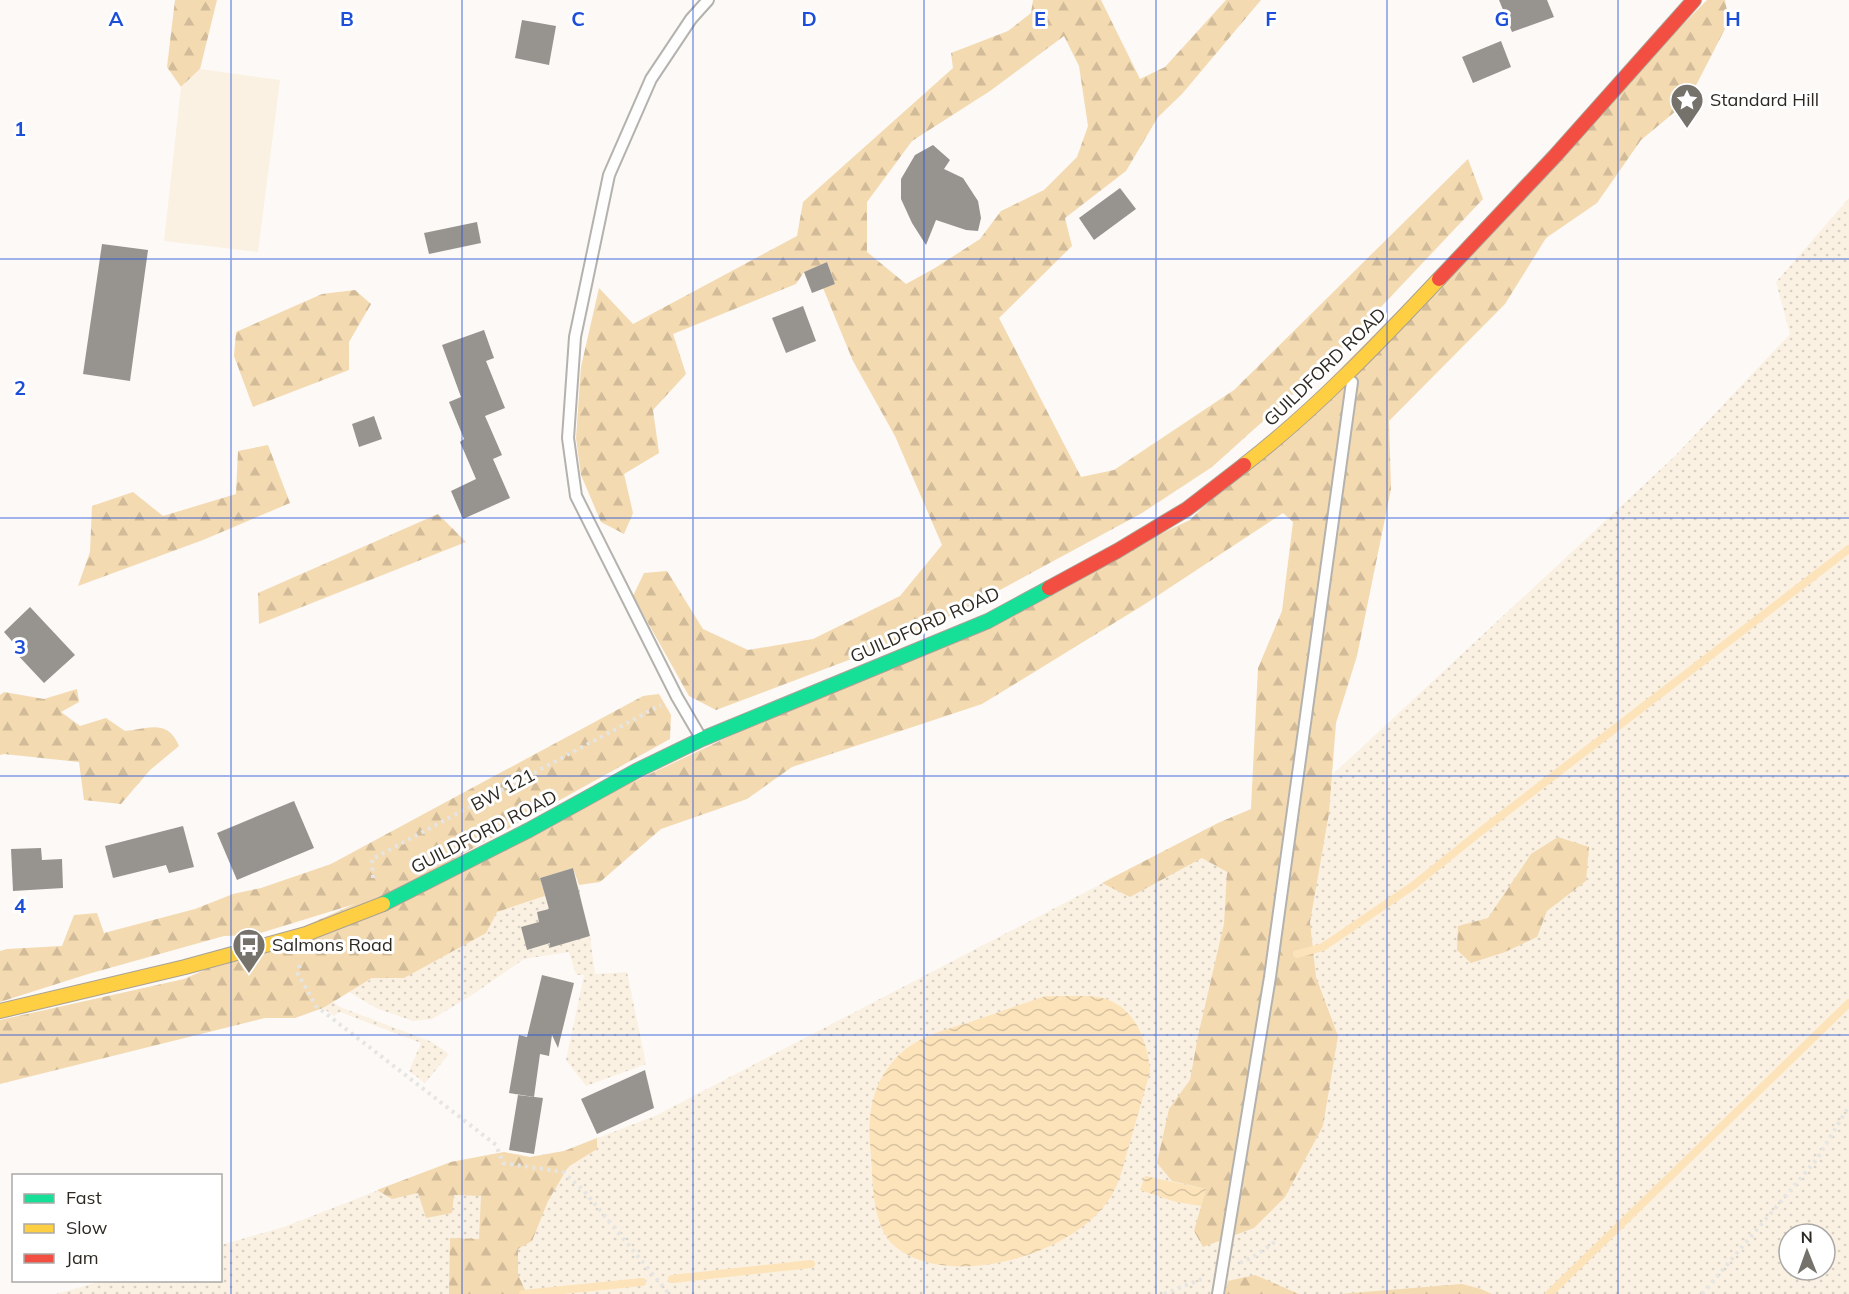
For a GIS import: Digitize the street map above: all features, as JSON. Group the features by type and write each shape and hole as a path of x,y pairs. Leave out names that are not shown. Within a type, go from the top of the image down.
{"main road":[{"name":"GUILDFORD ROAD","path":"0,1011 185,967 306,934 374,909 529,830 636,771 702,739 988,621 1117,551 1187,509 1271,444 1353,370 1555,156 1694,0"}],"lane":[{"path":"702,739 677,696 576,496 568,438 575,337 609,175 651,80 684,28 708,0"},
{"path":"1218,1294 1270,977 1353,370"}],"path":[{"name":"BW 121","path":"374,909 372,860 677,696"},
{"path":"306,934 298,974 316,1006 496,1145 503,1163 563,1172 584,1191 669,1294"},
{"path":"1702,1294 1817,1159 1849,1106"}],"shaded area":[{"path":"200,69 280,80 258,252 164,241 181,87"},
{"path":"1849,198 1849,1294 56,1294 98,1282 222,1282 222,1245 284,1227 451,1162 504,1152 530,1157 564,1151 657,1115 1218,823 1331,776 1675,456 1790,334 1776,282"},
{"path":"579,885 582,904 579,939 590,936 595,974 627,972 646,1064 586,1086 566,1060 584,975 576,975 569,952 524,959 432,1019 413,1021 376,1008 349,992 373,978 404,978 497,912"},
{"path":"333,1002 340,1007 432,1042 449,1054 425,1083 409,1071 421,1043 340,1012 334,1016 323,1008"}],"green space":[{"path":"175,0 217,0 200,69 181,87 167,67"},
{"path":"1033,0 1101,0 1140,79 1165,67 1226,0 1261,0 1182,94 1158,117 1126,171 1065,218 1072,246 999,318 1081,477 1114,470 1234,390 1468,159 1483,199 1330,361 1212,467 1142,513 961,611 883,647 716,710 689,696 633,596 644,573 667,571 703,629 748,650 813,639 900,596 942,545 895,436 853,361 823,288 835,284 827,262 804,272 796,284 673,334 686,374 653,410 659,453 624,474 633,513 624,534 601,522 581,475 576,438 581,367 599,288 633,324 797,236 803,202 953,68 951,53 1008,31 1031,13","holes":["1064,36 1079,66 1088,126 1077,157 1044,190 1001,211 980,239 906,284 867,252 867,202 912,141 990,91"]},
{"path":"1707,0 1725,0 1729,21 1688,101 1641,140 1597,203 1546,238 1505,304 1389,421 1391,489 1357,656 1336,723 1329,813 1310,922 1316,977 1338,1036 1323,1126 1285,1197 1254,1228 1203,1247 1194,1231 1206,1189 1172,1181 1157,1163 1169,1109 1190,1080 1224,924 1227,872 1202,858 1130,897 1102,883 1218,823 1251,809 1258,668 1282,611 1293,522 1283,513 1145,604 982,704 792,767 747,799 661,829 600,882 579,885 573,868 540,878 545,896 497,912 486,933 404,978 372,978 323,1008 295,1018 265,1018 0,1084 0,1020 184,979 637,780 1190,520"},
{"path":"355,290 371,304 349,342 349,370 253,407 234,356 236,332 322,294"},
{"path":"268,445 290,503 203,540 78,586 90,552 92,506 133,492 163,516 236,494 238,451"},
{"path":"438,514 466,542 259,624 258,593"},
{"path":"77,689 79,702 61,712 80,726 106,718 125,731 157,727 175,737 179,746 150,770 121,804 84,800 79,762 0,755 0,695 4,692 44,699"},
{"path":"659,694 671,715 670,739 394,892 254,935 224,936 88,974 0,1002 0,951 62,946 74,915 97,913 104,933 195,909 233,894 261,888 331,864 643,696"},
{"path":"1558,837 1589,847 1586,881 1547,911 1537,937 1505,952 1471,963 1457,950 1458,926 1488,918 1531,854"},
{"path":"597,1138 597,1149 568,1167 548,1201 532,1241 518,1249 518,1275 527,1294 449,1294 450,1238 479,1239 481,1196 454,1195 452,1213 426,1218 418,1193 392,1199 377,1190 451,1162 504,1152 530,1157 564,1151"},
{"path":"1255,1275 1299,1294 1225,1294 1228,1281"},
{"path":"1462,1284 1492,1294 1340,1294"}],"water":[{"path":"1046,996 1092,996 1110,1001 1129,1015 1142,1035 1150,1072 1116,1188 1096,1215 1071,1235 1041,1250 1008,1261 974,1266 942,1265 913,1257 890,1242 884,1233 874,1200 870,1115 881,1080 887,1069 904,1050 922,1039"},
{"path":"1145,1176 1206,1189 1201,1206 1176,1202 1140,1190"}],"building":[{"path":"1499,0 1547,0 1554,17 1512,32"},
{"path":"522,20 556,26 549,65 515,58"},
{"path":"1501,41 1511,67 1473,83 1462,57"},
{"path":"933,145 950,160 944,169 963,178 978,201 981,218 978,231 966,230 936,220 926,245 901,199 901,179 915,155"},
{"path":"1120,188 1136,209 1094,240 1079,218"},
{"path":"477,222 481,243 429,254 424,233"},
{"path":"102,244 148,250 130,381 83,374"},
{"path":"827,262 835,284 812,293 804,272"},
{"path":"803,306 816,341 786,353 772,318"},
{"path":"484,330 494,358 486,361 505,408 485,416 502,455 493,459 510,498 463,519 451,491 476,479 460,442 464,439 449,402 461,397 442,345"},
{"path":"374,416 382,439 359,447 352,424"},
{"path":"30,607 75,655 44,683 13,650 17,647 4,632"},
{"path":"294,801 314,848 237,880 217,833"},
{"path":"183,826 194,867 169,873 166,865 113,878 105,846"},
{"path":"41,848 42,860 62,859 63,888 13,891 11,849"},
{"path":"573,868 590,936 549,948 550,943 527,950 521,927 539,922 537,912 549,909 540,878"},
{"path":"542,975 574,983 558,1048 552,1035 549,1056 540,1054 534,1097 509,1093 519,1035 527,1037"},
{"path":"645,1070 654,1108 597,1134 581,1099"},
{"path":"518,1095 543,1098 534,1154 509,1150"}],"waterway":[{"path":"1297,954 1323,947 1414,885 1849,549"},
{"path":"1549,1294 1849,1003"},
{"path":"672,1279 811,1264"},
{"path":"523,1294 642,1282"}],"traffic: fast":[{"path":"383,904 529,830 636,771 702,739 988,621 1049,588"}],"traffic: slow":[{"path":"1244,465 1321,399 1439,279"},
{"path":"0,1011 185,967 306,934 383,904"}],"traffic: jam":[{"path":"1439,279 1555,156 1694,0"},
{"path":"1049,588 1187,509 1244,465"}],"place":[{"name":"Standard Hill","path":"1687,129"},
{"name":"Salmons Road","path":"249,974"}]}
